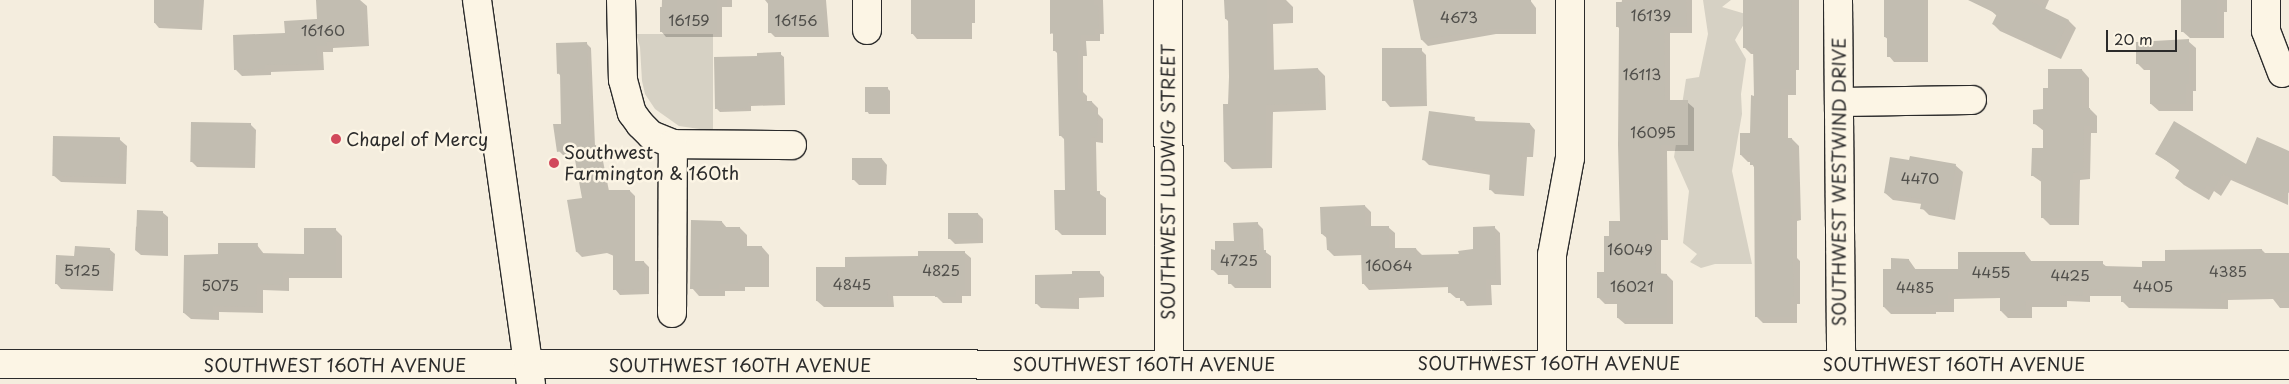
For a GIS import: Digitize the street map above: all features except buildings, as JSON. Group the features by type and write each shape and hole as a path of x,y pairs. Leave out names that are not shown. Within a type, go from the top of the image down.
{"street":[{"path":"477,0 530,375"},
{"path":"621,0 623,80 632,113 651,135 673,144 792,145"},
{"path":"867,0 867,30"},
{"name":"SOUTHWEST LUDWIG STREET","path":"1168,0 1169,363"},
{"path":"1552,363 1552,255 1570,158 1570,0"},
{"name":"SOUTHWEST WESTWIND DRIVE","path":"1838,0 1841,363"},
{"path":"2266,0 2266,31 2282,73"},
{"path":"1839,102 1972,100"},
{"path":"672,313 673,144"},
{"name":"SOUTHWEST 160TH AVENUE","path":"0,364 530,375 1169,363 1332,373 1552,363 1841,363 1977,374 2156,374 2289,365"}],"shaded area":[{"path":"1703,0 1731,0 1722,7 1749,15 1735,40 1746,59 1741,94 1742,114 1732,171 1752,264 1715,264 1701,268 1690,262 1697,254 1683,243 1689,191 1674,157 1686,79 1699,77 1708,34"},
{"path":"636,34 713,34 713,131 679,126 655,109 645,94 642,81 640,47"}],"place":[{"name":"Chapel of Mercy","path":"336,139"},
{"name":"Southwest Farmington & 160th","path":"554,163"}]}
